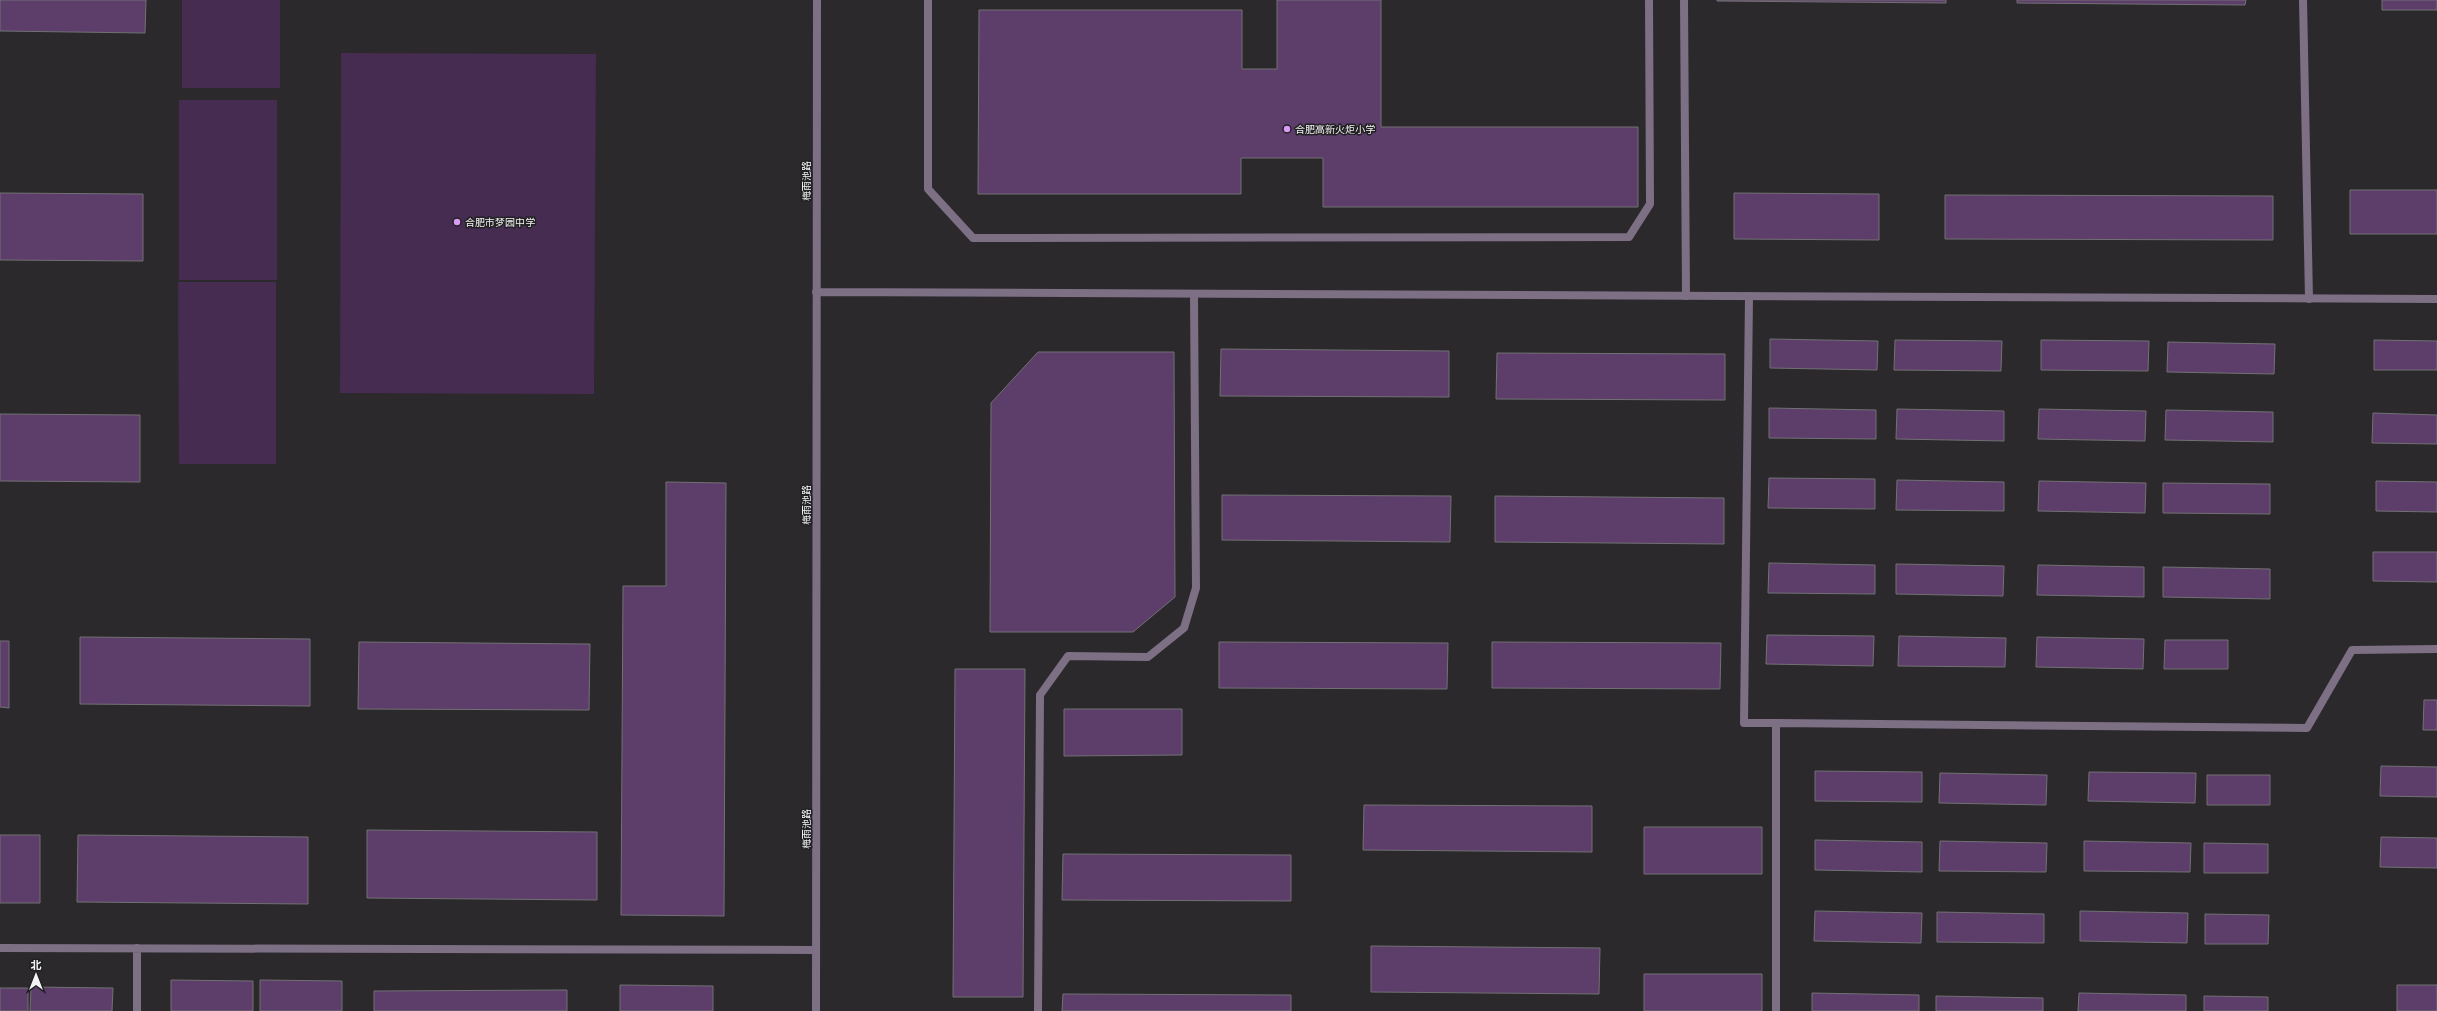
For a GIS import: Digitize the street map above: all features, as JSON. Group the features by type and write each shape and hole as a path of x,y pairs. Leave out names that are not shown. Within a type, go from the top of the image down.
{"street":[{"name":"梅雨池路","path":"816,1011 817,0"},
{"path":"928,0 928,189 973,238 989,238 1629,237 1650,204 1649,0"},
{"path":"1684,0 1686,296"},
{"path":"2303,0 2309,299"},
{"path":"816,292 2437,299"},
{"path":"1038,1011 1040,695 1068,656 1148,657 1184,628 1196,588 1194,294"},
{"path":"1749,296 1744,723 2307,728 2352,650 2437,649"},
{"path":"1776,723 1776,1011"},
{"path":"0,948 816,950"},
{"path":"137,948 137,1011"}],"shaded area":[{"path":"182,0 280,0 280,88 182,88"},
{"path":"341,53 596,54 594,394 340,393"},
{"path":"179,100 277,100 277,280 179,280"},
{"path":"178,282 276,282 276,464 179,464"}],"building":[{"path":"0,0 146,0 145,33 0,31"},
{"path":"1277,0 1381,0 1381,127 1638,127 1638,207 1323,207 1323,158 1241,158 1241,194 978,194 979,10 1242,10 1242,69 1277,69"},
{"path":"1946,0 1946,3 1717,1"},
{"path":"2017,0 2246,0 2245,5 2017,3"},
{"path":"2382,0 2437,0 2437,10 2382,10"},
{"path":"2350,190 2437,190 2437,234 2350,234"},
{"path":"0,193 143,194 143,261 0,260"},
{"path":"1734,193 1879,194 1879,240 1734,239"},
{"path":"1945,195 2273,196 2273,240 1945,239"},
{"path":"1770,339 1878,341 1877,370 1770,368"},
{"path":"1895,340 2002,341 2001,371 1894,370"},
{"path":"2041,340 2149,341 2148,371 2041,370"},
{"path":"2374,340 2437,341 2437,370 2374,370"},
{"path":"2168,342 2275,344 2274,374 2167,372"},
{"path":"1221,349 1449,351 1449,397 1220,396"},
{"path":"1038,352 1174,352 1175,597 1133,632 990,632 991,403"},
{"path":"1497,353 1725,354 1725,400 1496,399"},
{"path":"1769,408 1876,410 1876,439 1769,438"},
{"path":"1897,409 2004,411 2004,441 1896,439"},
{"path":"2039,409 2146,411 2145,441 2038,439"},
{"path":"2166,410 2273,412 2273,442 2165,440"},
{"path":"2373,413 2437,415 2437,444 2372,443"},
{"path":"0,414 140,415 140,482 0,481"},
{"path":"1769,478 1875,479 1875,509 1768,508"},
{"path":"1897,480 2004,482 2004,511 1896,510"},
{"path":"2039,481 2146,483 2145,513 2038,511"},
{"path":"2376,481 2437,482 2437,512 2376,511"},
{"path":"666,482 726,483 724,916 621,915 623,586 666,586"},
{"path":"2163,483 2270,484 2270,514 2163,513"},
{"path":"1222,495 1451,496 1450,542 1222,540"},
{"path":"1495,496 1724,498 1724,544 1495,542"},
{"path":"2373,552 2437,552 2437,582 2373,581"},
{"path":"1769,563 1875,565 1875,594 1768,593"},
{"path":"1896,564 2004,566 2003,596 1896,594"},
{"path":"2038,565 2144,567 2144,597 2037,595"},
{"path":"2163,567 2270,569 2270,599 2163,597"},
{"path":"1767,635 1874,636 1873,666 1766,664"},
{"path":"1899,636 2006,638 2005,667 1898,666"},
{"path":"80,637 310,639 310,706 80,704"},
{"path":"2037,637 2144,639 2143,669 2036,667"},
{"path":"2165,640 2228,640 2228,669 2164,669"},
{"path":"0,641 9,641 9,708 0,707"},
{"path":"359,642 590,644 589,710 358,709"},
{"path":"1219,642 1448,643 1447,689 1219,688"},
{"path":"1492,642 1721,643 1720,689 1492,688"},
{"path":"955,669 1025,669 1023,997 953,997"},
{"path":"2424,700 2437,700 2437,730 2423,730"},
{"path":"1064,709 1182,709 1182,755 1064,756"},
{"path":"2381,766 2437,767 2437,797 2380,796"},
{"path":"1815,771 1922,772 1922,802 1815,801"},
{"path":"2089,772 2196,773 2195,803 2088,801"},
{"path":"1940,773 2047,775 2046,805 1939,803"},
{"path":"2207,775 2270,775 2270,805 2207,805"},
{"path":"1364,805 1592,806 1592,852 1363,850"},
{"path":"1644,827 1762,827 1762,874 1644,874"},
{"path":"367,830 597,832 597,900 367,898"},
{"path":"0,835 40,835 40,903 0,903"},
{"path":"78,835 308,837 308,904 77,902"},
{"path":"2381,837 2437,838 2437,868 2380,867"},
{"path":"1815,840 1922,842 1922,872 1815,870"},
{"path":"1940,841 2047,843 2046,872 1939,871"},
{"path":"2084,841 2191,843 2190,872 2084,871"},
{"path":"2204,843 2268,844 2268,873 2204,873"},
{"path":"1063,854 1291,855 1291,901 1062,900"},
{"path":"1815,911 1922,913 1921,943 1814,941"},
{"path":"2080,911 2188,913 2187,943 2080,941"},
{"path":"1937,912 2044,914 2044,943 1937,942"},
{"path":"2205,914 2269,915 2268,944 2205,944"},
{"path":"1371,946 1600,948 1599,994 1371,992"},
{"path":"1644,974 1762,974 1762,1011 1644,1011"},
{"path":"171,980 253,981 253,1011 171,1011"},
{"path":"260,980 342,981 342,1011 260,1011"},
{"path":"620,985 713,986 713,1011 620,1011"},
{"path":"2397,985 2437,985 2437,1011 2397,1011"},
{"path":"31,987 113,988 112,1011 30,1011"},
{"path":"0,988 28,988 28,1011 0,1011"},
{"path":"567,990 567,1011 374,1011 374,991"},
{"path":"1812,993 1919,995 1919,1011 1812,1011"},
{"path":"2079,993 2186,995 2186,1011 2078,1011"},
{"path":"1063,994 1291,995 1291,1011 1062,1011"},
{"path":"1936,996 2043,998 2043,1011 1936,1011"},
{"path":"2204,996 2268,997 2268,1011 2204,1011"}],"place":[{"name":"合肥高新火炬小学","path":"1287,129"},
{"name":"合肥市梦园中学","path":"457,222"}]}
